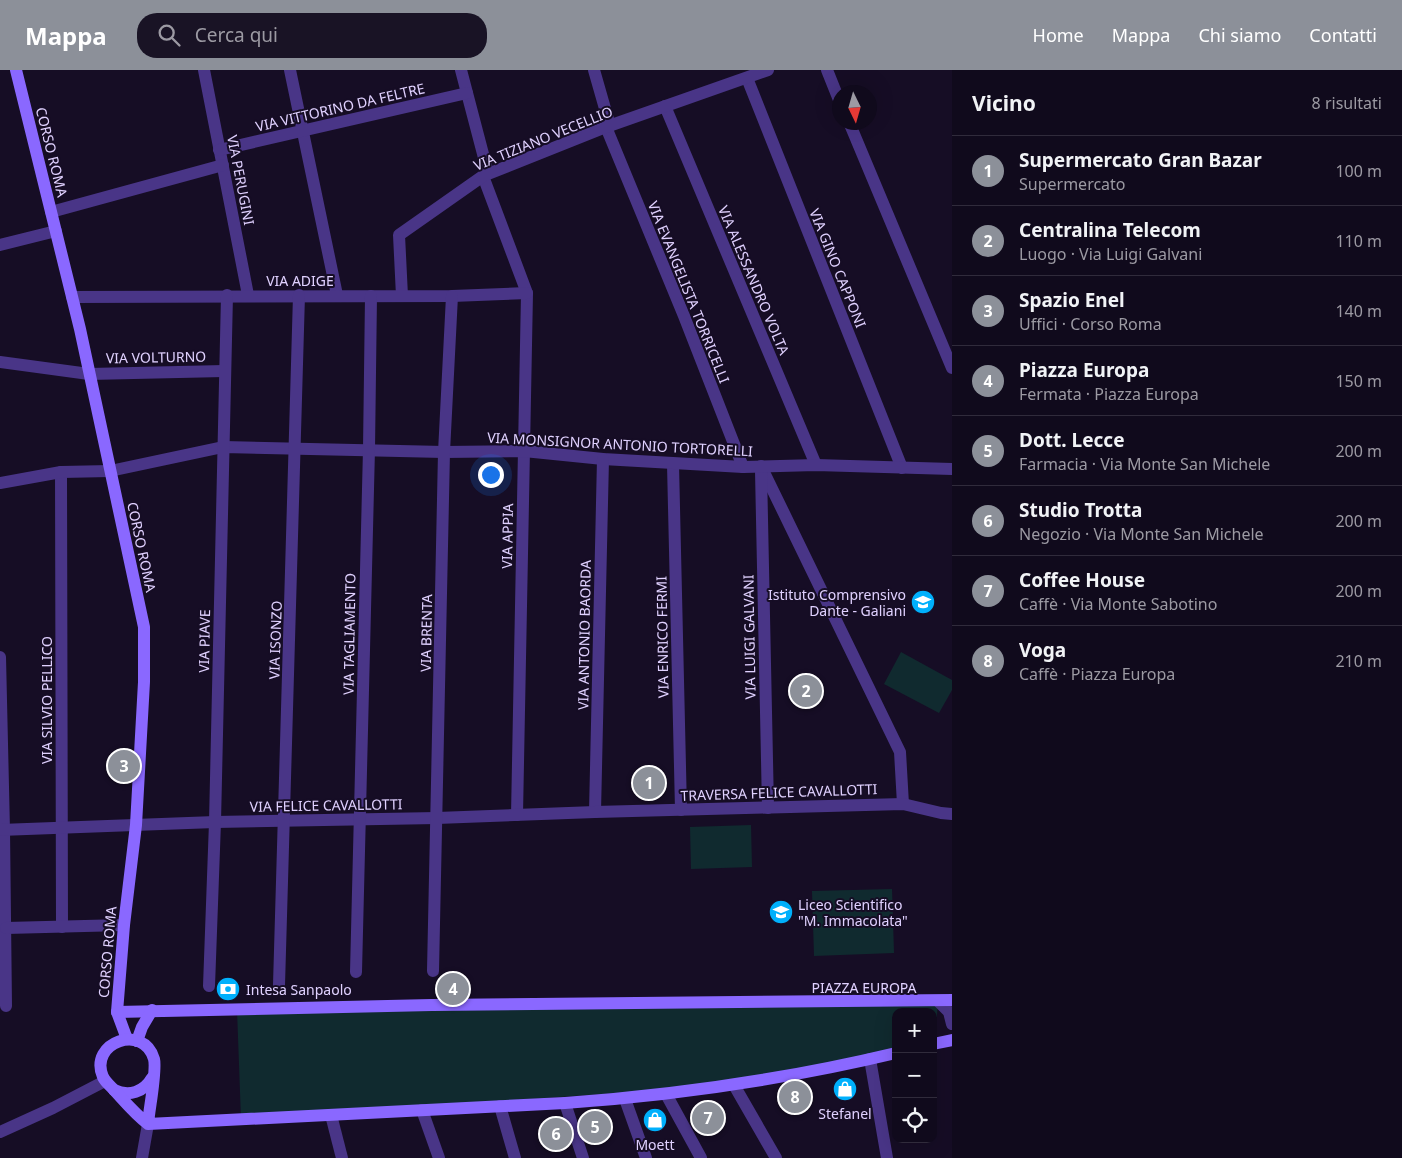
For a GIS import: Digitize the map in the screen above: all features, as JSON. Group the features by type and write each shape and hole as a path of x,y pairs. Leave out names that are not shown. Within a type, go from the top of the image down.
{"main road":[{"name":"CORSO ROMA","path":"16,70 90,374 144,626 144,682 136,825 124,925 117,1012 132,1040"},
{"name":"PIAZZA EUROPA","path":"117,1012 432,1005 952,1000"},
{"path":"132,1040 152,1010"},
{"path":"937,1043 952,1039"},
{"path":"148,1124 155,1066 152,1055 146,1047 132,1040 116,1042 104,1054 101,1070 110,1085 136,1115 148,1124 625,1099 802,1074 892,1054"},
{"path":"110,1085 125,1093 137,1092 146,1086 153,1076"}],"street":[{"name":"VIA PERUGINI","path":"204,70 248,295"},
{"path":"290,70 337,296"},
{"name":"VIA APPIA","path":"461,70 486,175 527,293 517,816"},
{"name":"VIA EVANGELISTA TORRICELLI","path":"594,70 608,127 743,467"},
{"name":"VIA TIZIANO VECELLIO","path":"402,296 399,235 486,175 608,127 768,70"},
{"path":"827,70 834,85"},
{"name":"VIA GINO CAPPONI","path":"747,78 902,468"},
{"name":"VIA VITTORINO DA FELTRE","path":"219,150 467,94"},
{"name":"VIA ALESSANDRO VOLTA","path":"665,106 816,465"},
{"path":"852,130 952,368"},
{"path":"51,212 223,165"},
{"path":"0,245 56,231"},
{"name":"VIA ADIGE","path":"72,297 226,295 452,296 527,293"},
{"name":"VIA PIAVE","path":"209,986 215,822 226,295"},
{"name":"VIA ISONZO","path":"279,985 298,296"},
{"name":"VIA TAGLIAMENTO","path":"356,972 371,296"},
{"name":"VIA BRENTA","path":"433,971 438,818 444,452 452,296"},
{"name":"VIA VOLTURNO","path":"0,362 90,374 224,371"},
{"name":"VIA MONSIGNOR ANTONIO TORTORELLI","path":"0,484 61,472 110,471 222,447 444,452 524,451 603,459 743,467 816,465 952,469"},
{"name":"VIA ANTONIO BAORDA","path":"595,812 603,459"},
{"name":"VIA ENRICO FERMI","path":"674,464 681,810"},
{"path":"761,466 900,752 903,804"},
{"name":"VIA LUIGI GALVANI","path":"761,466 768,808"},
{"name":"VIA SILVIO PELLICO","path":"61,472 62,927"},
{"path":"0,657 6,1006"},
{"name":"TRAVERSA FELICE CAVALLOTTI","path":"517,816 595,812 903,804 952,814"},
{"name":"VIA FELICE CAVALLOTTI","path":"136,825 517,816"},
{"path":"2,830 136,825"},
{"path":"6,928 124,925"},
{"path":"938,1001 949,1012 952,1024"},
{"path":"870,1059 887,1158"},
{"path":"0,1132 110,1085"},
{"path":"734,1085 776,1158"},
{"path":"666,1094 701,1158"},
{"path":"625,1099 646,1158"},
{"path":"565,1103 583,1158"},
{"path":"500,1106 515,1158"},
{"path":"422,1110 439,1158"},
{"path":"331,1115 342,1158"},
{"path":"142,1158 148,1124"}],"green space":[{"path":"901,652 952,680 952,690 939,713 884,684"},
{"path":"751,825 752,867 691,869 690,827"},
{"path":"892,889 894,953 814,956 812,891"},
{"path":"938,1001 937,1015 937,1008 892,1008 892,1053 734,1085 241,1119 237,1010"}],"place":[{"name":"Istituto Comprensivo Dante - Galiani","path":"923,602"},
{"name":"Centralina Telecom","path":"806,691"},
{"name":"Spazio Enel","path":"124,766"},
{"name":"Supermercato Gran Bazar","path":"649,783"},
{"name":"Liceo Scientifico \"M. Immacolata\"","path":"781,912"},
{"name":"Intesa Sanpaolo","path":"228,989"},
{"name":"Piazza Europa","path":"453,989"},
{"name":"Stefanel","path":"845,1089"},
{"name":"Voga","path":"795,1097"},
{"name":"Coffee House","path":"708,1118"},
{"name":"Moett","path":"655,1120"},
{"name":"Dott. Lecce","path":"595,1127"},
{"name":"Studio Trotta","path":"556,1134"}]}
